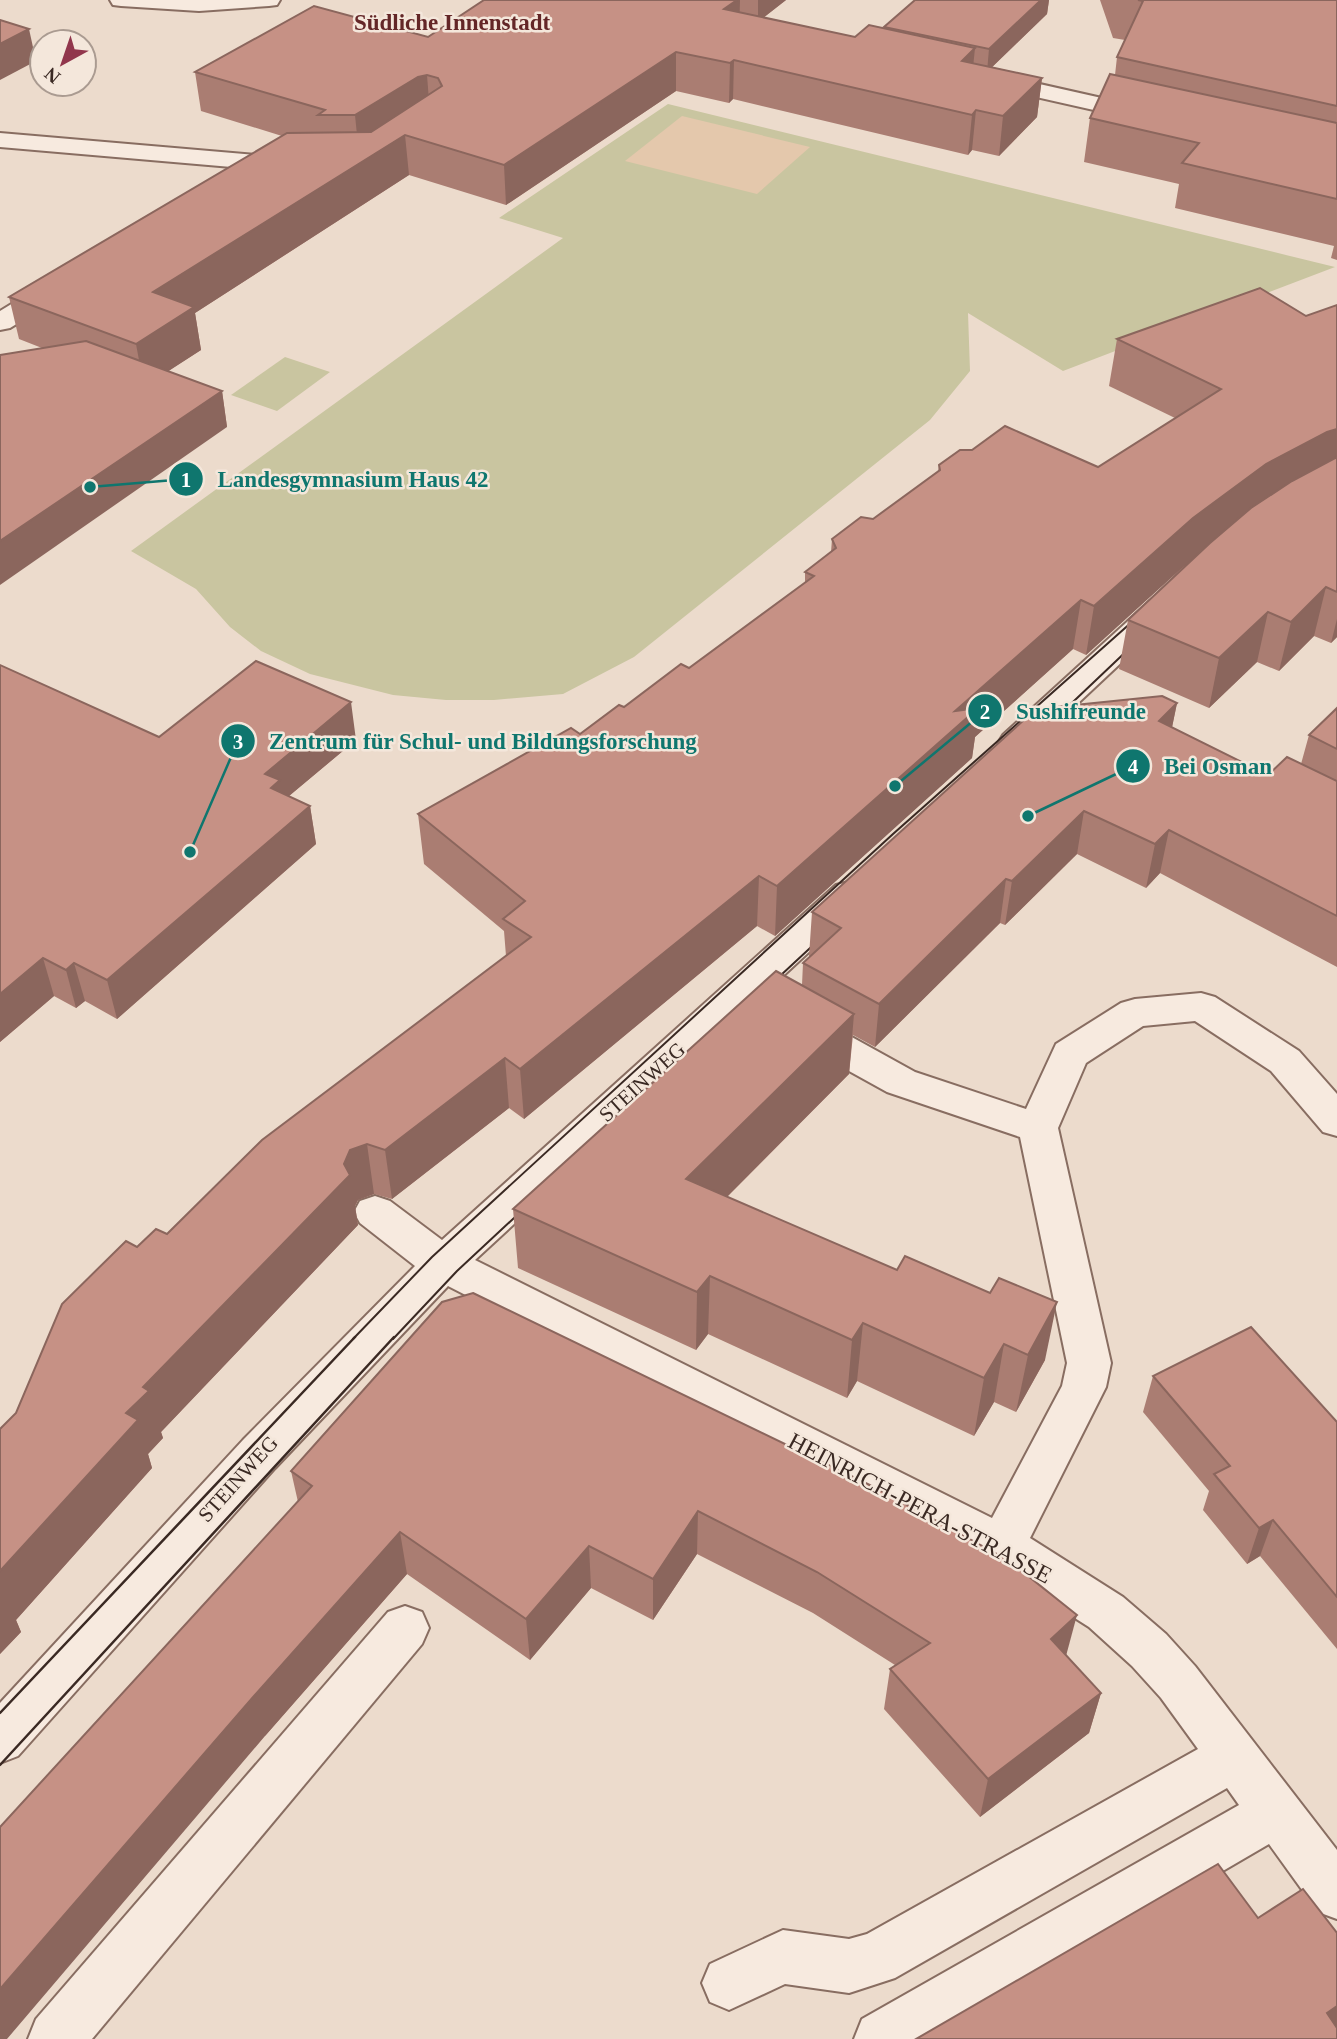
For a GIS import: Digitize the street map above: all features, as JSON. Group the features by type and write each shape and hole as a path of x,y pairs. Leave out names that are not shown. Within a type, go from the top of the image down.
{"street":[{"path":"121,0 199,5 269,0"},
{"path":"964,74 1163,119"},
{"path":"0,140 295,163"},
{"path":"225,189 269,163"},
{"path":"0,322 83,273"},
{"path":"986,769 1094,693 1181,589"},
{"name":"STEINWEG","path":"0,1739 259,1454 443,1264 764,1006 873,872"},
{"path":"764,1006 901,1082 1038,1128"},
{"path":"1002,1546 1084,1387 1089,1363 1038,1128 1070,1054 1136,1013 1200,1007 1285,1062 1337,1121"},
{"name":"HEINRICH-PERA-STRASSE","path":"375,1212 443,1264 1002,1546 1106,1612 1149,1650 1178,1682 1337,1893"},
{"path":"56,2039 405,1628"},
{"path":"729,1983 783,1957 849,1966 876,1959 1235,1756"},
{"path":"882,2039 1277,1811"}],"shaded area":[{"path":"668,104 1335,267 1063,371 968,313 970,371 930,420 634,657 563,694 494,700 446,700 393,695 310,674 261,651 230,627 196,589 131,551 563,238 499,218"},
{"path":"285,357 330,372 277,411 231,395"}],"sand":[{"path":"682,116 810,147 757,194 625,161"}],"building":[{"path":"484,0 737,0 724,9 855,37 869,25 975,48 962,61 1042,78 1003,116 976,110 972,115 734,60 730,63 676,52 504,165 405,135 153,292 194,307 136,344 9,297 287,133 371,132 442,86 438,78 427,75 418,77 355,115 318,115 325,110 195,72 314,6 428,37"},
{"path":"915,0 1041,0 989,49 884,27"},
{"path":"1138,0 1337,0 1337,106 1117,57 1143,1"},
{"path":"0,20 28,29 28,30 0,44"},
{"path":"1110,74 1337,123 1337,199 1182,163 1199,143 1090,118"},
{"path":"1260,288 1306,316 1337,305 1337,429 1266,464 1193,518 1094,606 1081,600 955,711 978,708 777,886 759,876 520,1069 505,1058 385,1150 367,1144 350,1150 344,1164 350,1175 143,1387 149,1391 126,1413 138,1420 0,1571 0,1429 16,1413 62,1304 126,1241 137,1247 156,1229 167,1234 262,1140 531,937 503,919 525,901 418,814 571,728 580,734 619,705 624,707 681,664 689,668 814,576 805,572 836,548 832,539 861,517 873,519 940,470 939,465 960,450 972,450 1005,426 1098,467 1221,389 1117,339"},
{"path":"86,341 222,391 0,541 0,355"},
{"path":"1337,457 1337,592 1326,587 1291,622 1268,612 1219,658 1128,620 1251,508 1292,481"},
{"path":"256,661 351,702 265,774 280,780 271,788 310,806 107,980 74,963 66,970 43,958 0,994 0,665 159,737"},
{"path":"1162,696 1177,703 1159,721 1268,775 1287,757 1337,781 1337,916 1169,830 1155,844 1084,811 1012,881 1006,879 879,1004 803,963 841,928 812,912 1036,709"},
{"path":"1337,708 1337,749 1309,735"},
{"path":"776,971 854,1014 686,1179 897,1270 905,1256 990,1293 999,1278 1057,1302 1028,1355 1004,1344 984,1378 863,1323 852,1340 710,1276 697,1292 513,1209"},
{"path":"473,1293 878,1489 1008,1560 1077,1615 1051,1639 1101,1693 988,1779 890,1669 930,1643 817,1572 698,1511 653,1579 589,1546 526,1619 400,1532 0,1989 0,1827 312,1486 291,1471 442,1302"},
{"path":"1251,1327 1337,1422 1337,1597 1273,1520 1259,1528 1214,1474 1230,1466 1153,1376"},
{"path":"1218,1864 1258,1918 1303,1889 1337,1933 1337,2006 1327,2013 1337,2028 1337,2039 916,2039"}],"tram line":[{"path":"353,1339 432,1257 893,834 1142,613"},
{"path":"1055,719 1134,644"},
{"path":"766,989 823,936"},
{"path":"393,1339 457,1271 528,1205"},
{"path":"0,1713 355,1337"},
{"path":"0,1765 394,1337"}],"place":[{"name":"Landesgymnasium Haus 42","path":"90,487"},
{"name":"Sushifreunde","path":"895,786"},
{"name":"Bei Osman","path":"1028,816"},
{"name":"Zentrum für Schul- und Bildungsforschung","path":"190,852"}],"district":[{"name":"Südliche Innenstadt","path":"452,22"}]}
